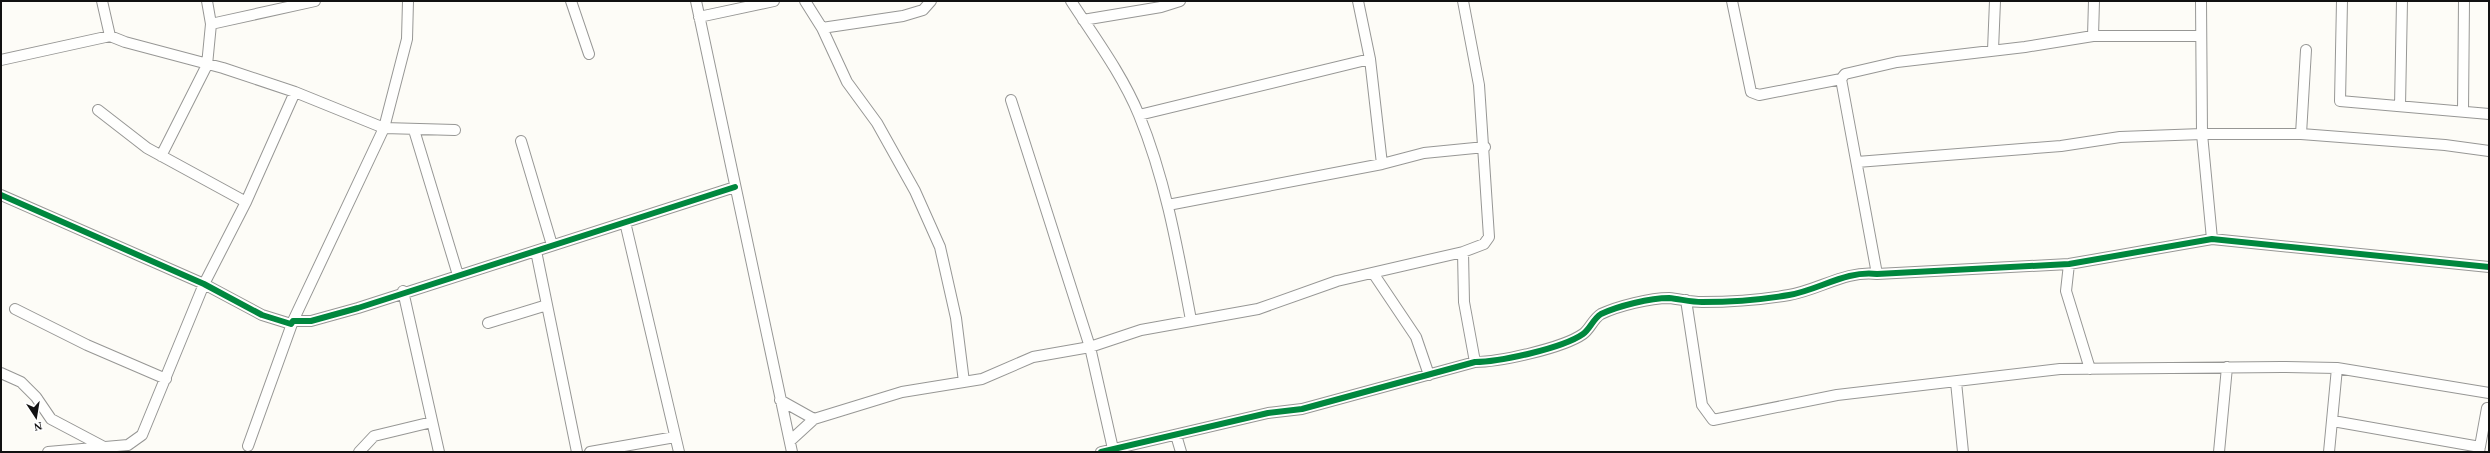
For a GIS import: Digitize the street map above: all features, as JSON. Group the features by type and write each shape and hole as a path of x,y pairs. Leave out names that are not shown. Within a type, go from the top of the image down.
{"street":[{"path":"102,1 110,36"},
{"path":"161,156 207,65 211,24 207,1"},
{"path":"211,24 315,1"},
{"path":"248,446 293,320 384,128 407,39 408,1"},
{"path":"571,1 590,54"},
{"path":"696,1 792,452"},
{"path":"699,17 774,1"},
{"path":"805,1 822,28 847,82 877,123 915,191 940,247 956,318 964,382"},
{"path":"822,28 903,16 923,10 931,1"},
{"path":"1071,1 1116,69 1139,115 1168,205 1191,320"},
{"path":"1083,20 1161,7 1180,1"},
{"path":"1358,1 1370,59 1382,164"},
{"path":"790,441 814,419 902,392 988,377 1033,357 1090,347 1141,330 1258,309 1338,281 1463,252 1484,244 1489,237 1485,147 1479,85 1463,1"},
{"path":"1732,1 1751,92 1759,95 1841,79 1851,72 1897,62 2093,36 2200,36"},
{"path":"1993,50 1995,1"},
{"path":"2093,36 2094,1"},
{"path":"2200,1 2202,134 2212,240"},
{"path":"2342,1 2339,100 2489,114"},
{"path":"2400,106 2402,1"},
{"path":"2463,111 2464,1"},
{"path":"1,60 110,36 295,92 384,128 455,130"},
{"path":"2301,134 2306,50"},
{"path":"1139,115 1370,59"},
{"path":"1841,79 1877,274"},
{"path":"48,452 128,445 142,435 204,284 246,202 295,92"},
{"path":"1011,100 1090,347 1113,449"},
{"path":"98,110 147,148 246,202"},
{"path":"414,130 458,275"},
{"path":"1857,162 2061,146 2120,137 2202,134 2301,134 2445,145 2489,151"},
{"path":"521,141 552,246"},
{"path":"1168,205 1382,164 1424,153 1485,147"},
{"path":"1,195 204,284 262,315 282,323 291,324 293,320 318,319 735,187"},
{"path":"625,222 679,452"},
{"path":"1101,452 1268,413 1302,409 1475,362 1494,362 1560,343 1583,334 1601,314 1656,299 1734,302 1769,299 1820,287 1848,275 2069,264 2212,240 2489,267"},
{"path":"536,251 577,452"},
{"path":"1463,252 1464,302 1475,362"},
{"path":"2069,264 2066,292 2090,369"},
{"path":"1373,273 1416,337 1429,375"},
{"path":"403,291 439,452"},
{"path":"1686,300 1702,405 1712,420 1837,395 2060,369 2227,367 2337,368 2489,393"},
{"path":"488,324 547,305"},
{"path":"15,308 87,345 166,379"},
{"path":"2219,452 2227,367"},
{"path":"2329,452 2337,368"},
{"path":"1,373 21,382 36,397 51,419 104,448"},
{"path":"1956,382 1962,452"},
{"path":"780,400 814,419"},
{"path":"2333,421 2480,449 2487,408"},
{"path":"359,452 374,436 432,422"},
{"path":"1176,435 1181,452"},
{"path":"590,452 675,437"}],"cycle path":[{"path":"1,195 204,284 262,315 291,324 293,321 311,321 358,308 735,187"},
{"path":"1101,452 1268,413 1302,409 1475,362 1500,360 1547,349 1583,334 1601,314 1625,305 1653,299 1669,298 1702,302 1778,297 1800,292 1854,275 2069,264 2212,239 2489,267"}]}
